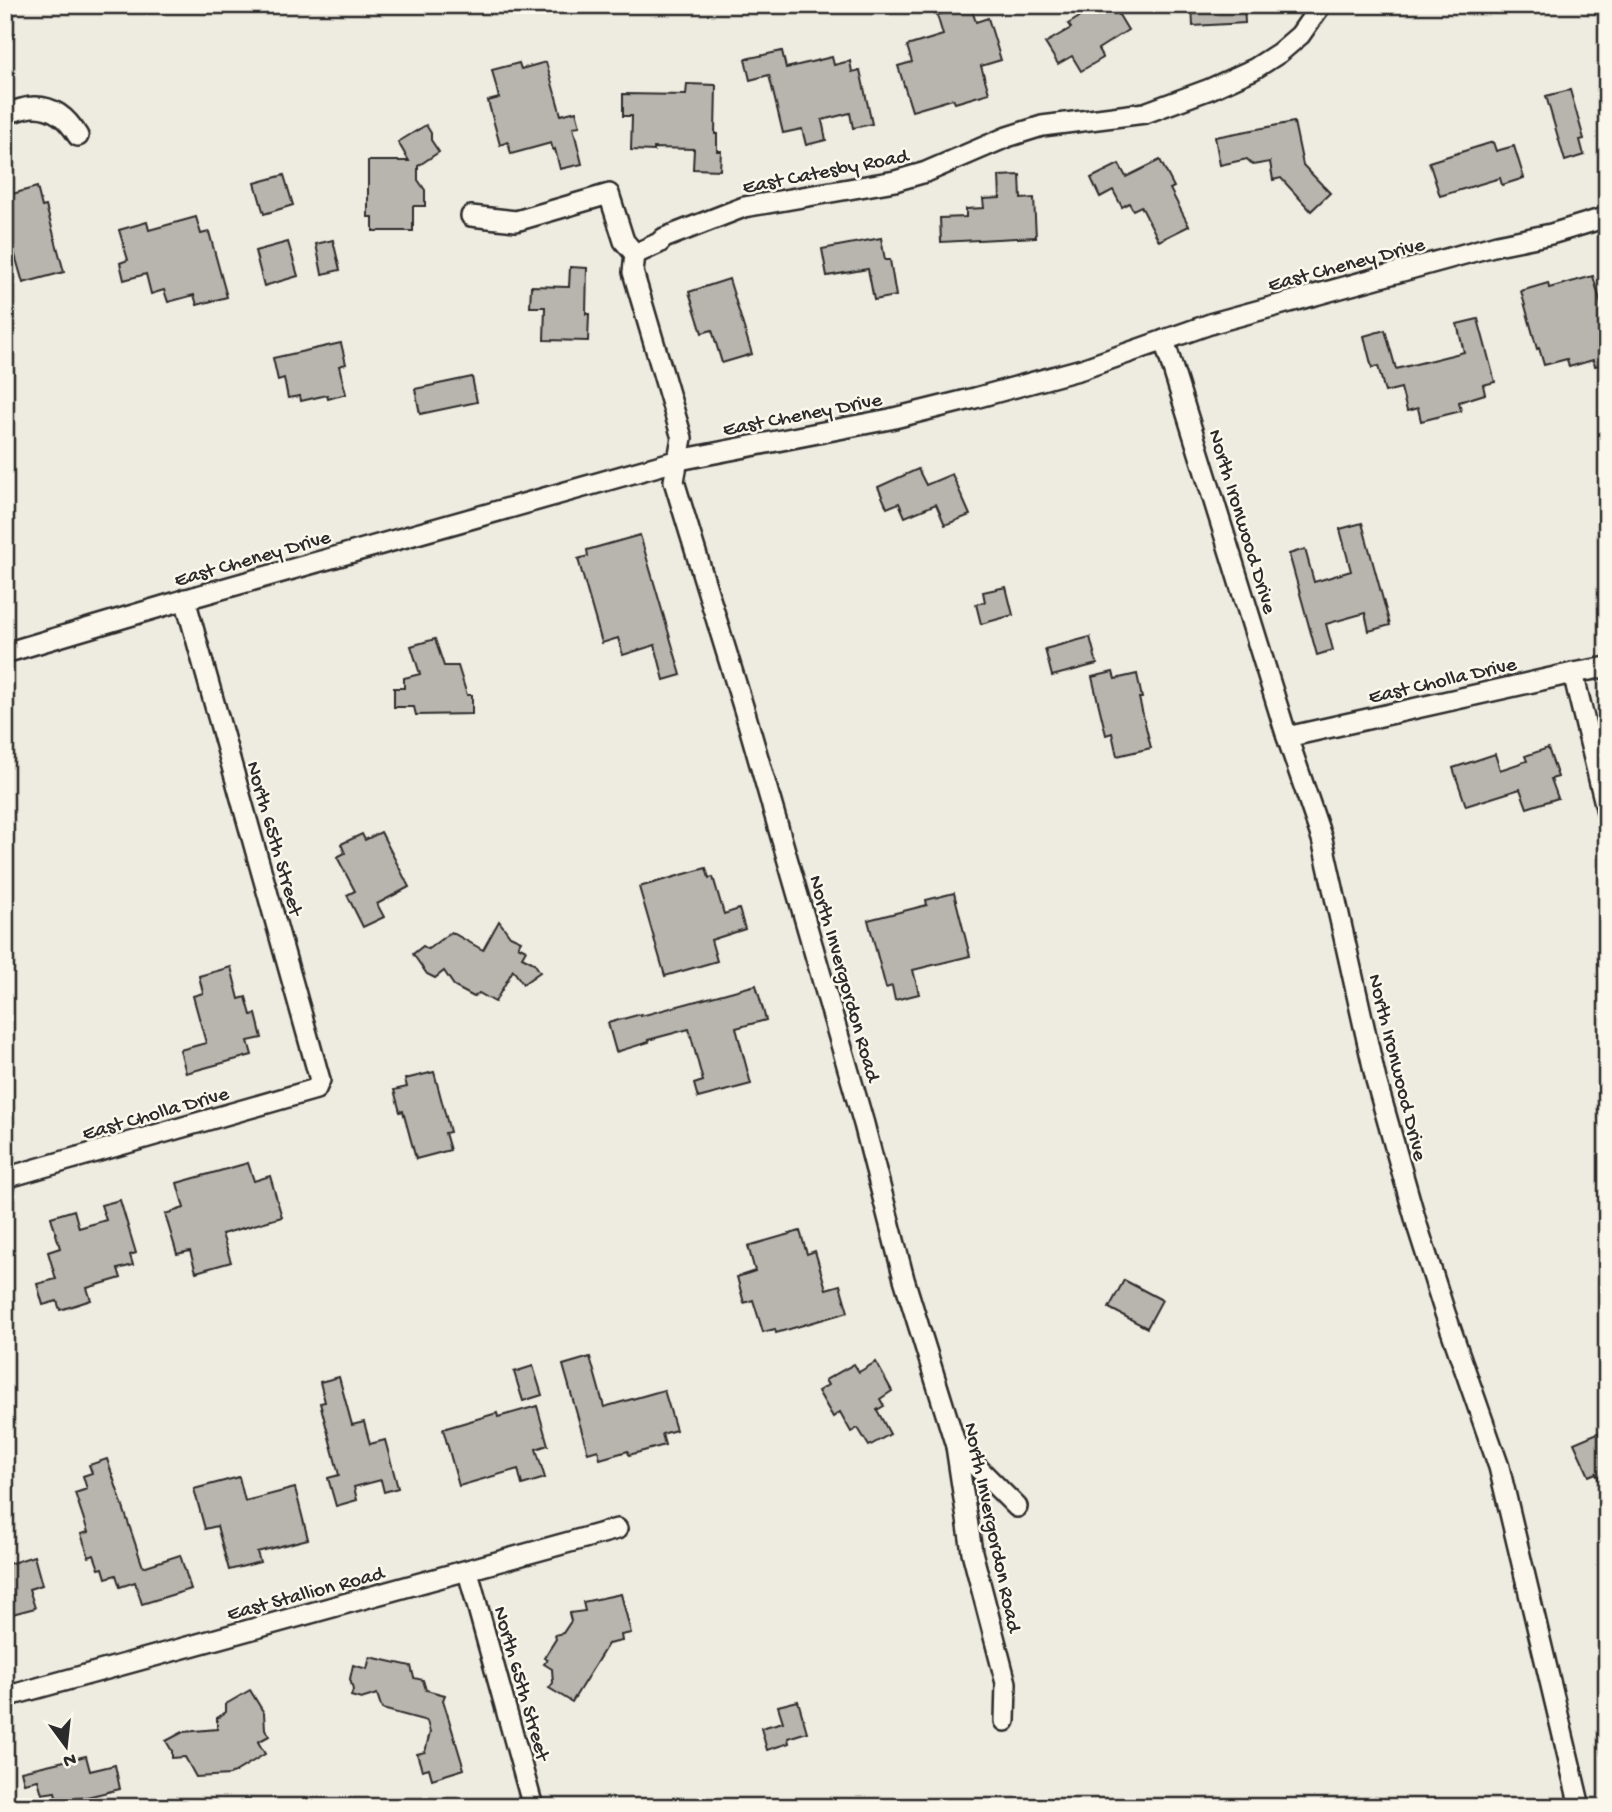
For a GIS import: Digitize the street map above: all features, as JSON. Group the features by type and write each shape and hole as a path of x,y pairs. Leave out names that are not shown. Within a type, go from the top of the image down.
{"street":[{"name":"East Catesby Road","path":"635,254 664,238 744,207 895,181 926,172 1007,137 1042,126 1145,113 1254,69 1300,35 1321,5"},
{"path":"5,114 32,107 54,110 70,124 78,136"},
{"path":"471,216 516,221 609,194 624,240 635,254"},
{"name":"East Cheney Drive","path":"5,653 185,599 679,460 890,419 963,401 1082,369 1213,323 1607,217"},
{"name":"North Invergordon Road","path":"635,254 633,272 682,438 674,481 746,716 864,1124 904,1279 956,1446 972,1552 1006,1683 1005,1721"},
{"name":"North Ironwood Drive","path":"1164,340 1287,737 1322,839 1376,1080 1417,1225 1499,1467 1580,1807"},
{"name":"North 65th Street","path":"185,599 320,1080 316,1089"},
{"name":"East Cholla Drive","path":"1287,737 1607,667"},
{"path":"1573,673 1607,812"},
{"name":"East Cholla Drive","path":"5,1178 316,1089"},
{"path":"956,1446 1017,1507"},
{"name":"East Stallion Road","path":"5,1697 617,1530"},
{"name":"North 65th Street","path":"468,1572 533,1807"}],"building":[{"path":"968,5 976,22 988,18 1001,60 981,66 989,93 955,103 953,99 912,111 898,66 912,62 907,46 943,35 937,15"},
{"path":"1113,5 1128,30 1098,49 1103,58 1081,71 1072,56 1058,64 1045,43 1071,28 1068,24 1096,7 1099,11"},
{"path":"1192,5 1244,5 1245,23 1193,26"},
{"path":"782,51 786,68 832,57 834,65 850,61 852,72 860,70 872,124 853,128 850,113 822,120 826,140 806,145 802,129 783,133 769,75 750,80 745,59"},
{"path":"546,62 561,115 576,111 580,126 573,127 582,164 560,169 551,143 511,154 508,142 500,145 488,101 499,98 492,70 519,63 521,69"},
{"path":"687,84 716,85 715,134 717,151 721,151 720,170 693,169 694,149 631,150 632,116 623,116 623,94 686,95"},
{"path":"1570,90 1584,139 1580,140 1584,155 1565,161 1546,96"},
{"path":"1294,122 1303,165 1330,193 1311,211 1281,178 1273,180 1270,162 1253,165 1247,159 1220,165 1215,137"},
{"path":"426,125 439,152 418,166 418,180 425,190 425,206 413,206 413,231 373,231 373,217 368,217 368,161 409,161 398,142"},
{"path":"1493,142 1496,151 1514,146 1524,178 1502,185 1500,178 1440,196 1429,162"},
{"path":"1160,160 1174,187 1170,189 1189,226 1159,241 1141,206 1133,210 1129,203 1122,207 1113,190 1100,197 1091,178 1119,164 1126,177"},
{"path":"284,175 293,205 264,214 255,183"},
{"path":"1020,175 1021,199 1034,198 1036,237 941,242 940,218 966,217 966,209 984,208 983,199 1000,198 999,176"},
{"path":"37,187 42,207 46,206 64,272 23,283 11,241 5,243 5,196"},
{"path":"196,217 201,234 209,232 227,297 197,305 194,295 168,302 164,290 151,294 146,274 124,280 120,263 128,260 119,230 147,222 149,230"},
{"path":"881,238 885,260 890,260 896,296 874,300 868,269 827,276 822,249"},
{"path":"333,240 340,270 322,274 316,244"},
{"path":"288,242 298,276 264,286 255,251"},
{"path":"570,267 587,268 588,341 544,340 545,307 530,307 531,286 569,287"},
{"path":"1593,276 1602,307 1607,306 1607,363 1595,366 1593,360 1569,367 1567,359 1544,365 1521,291 1548,283 1549,288"},
{"path":"729,279 752,354 722,363 712,330 702,333 689,292"},
{"path":"1478,319 1495,382 1483,385 1485,394 1459,402 1461,411 1421,421 1418,408 1407,411 1401,388 1385,392 1378,366 1372,368 1364,336 1385,330 1396,369 1464,352 1457,324"},
{"path":"341,343 346,364 339,366 346,394 328,399 327,395 301,401 300,396 288,398 284,378 278,380 273,358"},
{"path":"472,377 477,402 420,414 415,389"},
{"path":"918,469 926,485 952,474 970,515 945,525 936,504 905,517 899,503 887,508 878,487"},
{"path":"1362,523 1390,625 1369,631 1365,613 1326,624 1333,650 1317,655 1289,554 1305,549 1314,582 1351,571 1340,529"},
{"path":"640,535 681,675 664,680 655,645 623,655 618,638 602,643 578,559 588,556 587,550"},
{"path":"1006,587 1013,615 981,624 976,604 985,602 983,592"},
{"path":"1090,637 1097,664 1052,676 1045,649"},
{"path":"435,639 444,666 458,666 467,695 472,695 472,714 416,715 414,707 394,707 394,688 404,688 404,678 420,674 411,646"},
{"path":"1113,672 1115,679 1137,674 1142,698 1139,698 1151,748 1117,756 1112,733 1106,735 1092,677"},
{"path":"1548,748 1558,777 1551,779 1558,798 1527,808 1520,789 1466,806 1453,768 1495,754 1500,770 1527,761 1525,756"},
{"path":"381,832 409,887 377,904 384,917 363,927 347,895 355,891 337,857 345,853 341,844 362,834 365,840"},
{"path":"706,868 709,878 713,877 724,914 739,909 745,929 711,940 717,961 665,976 639,887"},
{"path":"954,893 970,956 913,970 919,994 895,1000 892,986 886,988 868,920 927,905 926,900"},
{"path":"499,921 510,936 521,941 518,946 526,950 522,957 534,963 540,972 523,984 513,970 495,1002 479,993 474,997 455,987 444,971 435,978 427,974 413,954 423,946 428,949 451,932 483,950"},
{"path":"231,967 239,999 246,997 251,1015 256,1014 262,1038 248,1041 252,1055 186,1073 180,1050 206,1043 193,996 203,993 199,976"},
{"path":"756,985 766,1020 736,1028 751,1084 698,1098 694,1084 703,1081 689,1029 616,1052 608,1023"},
{"path":"434,1072 450,1132 445,1133 450,1150 416,1159 403,1111 400,1112 394,1090 407,1087 405,1079"},
{"path":"248,1163 254,1181 270,1176 282,1217 222,1234 231,1262 196,1272 190,1251 177,1254 165,1214 184,1208 177,1183"},
{"path":"120,1200 136,1253 130,1255 133,1265 118,1269 121,1278 87,1288 91,1300 60,1310 57,1301 43,1305 37,1284 56,1279 48,1252 60,1248 51,1217 74,1210 79,1228 106,1220 101,1205"},
{"path":"800,1231 807,1254 815,1251 826,1289 840,1285 848,1312 776,1333 775,1329 763,1332 753,1300 744,1303 737,1277 755,1271 748,1246"},
{"path":"1124,1280 1162,1300 1147,1328 1109,1308"},
{"path":"590,1357 604,1407 664,1390 676,1430 662,1434 665,1445 629,1455 628,1451 600,1459 598,1450 588,1453 563,1365"},
{"path":"876,1362 892,1391 880,1399 884,1406 877,1410 890,1434 869,1446 858,1428 851,1432 840,1412 833,1417 818,1391 828,1385 825,1380 854,1364 859,1372"},
{"path":"533,1366 542,1395 523,1401 514,1372"},
{"path":"339,1377 352,1425 364,1422 370,1444 385,1440 398,1488 384,1492 381,1480 354,1487 357,1500 336,1506 328,1478 339,1475 320,1403 325,1402 320,1382"},
{"path":"537,1406 548,1445 536,1449 545,1478 522,1485 518,1469 459,1486 443,1429 497,1413 498,1417"},
{"path":"1607,1429 1607,1498 1596,1473 1589,1476 1574,1443"},
{"path":"107,1459 143,1567 180,1555 191,1589 142,1604 135,1582 120,1587 116,1575 106,1578 94,1555 89,1557 81,1534 88,1532 75,1493 87,1489 83,1476 92,1473 89,1465"},
{"path":"239,1477 245,1501 295,1488 308,1539 257,1552 260,1562 229,1570 217,1526 205,1529 194,1489"},
{"path":"34,1556 42,1585 29,1589 35,1608 5,1616 5,1565"},
{"path":"621,1594 631,1633 621,1635 622,1641 608,1644 572,1702 549,1688 553,1683 552,1669 544,1664 547,1660 544,1658 556,1639 555,1635 563,1633 571,1621 569,1613 585,1611 583,1602"},
{"path":"370,1657 411,1666 414,1678 423,1680 426,1690 445,1695 443,1700 464,1769 432,1779 429,1768 422,1770 417,1754 425,1752 430,1732 427,1721 382,1709 377,1694 361,1699 351,1696 353,1665 367,1669"},
{"path":"250,1690 264,1713 265,1729 269,1736 258,1742 265,1754 230,1775 196,1777 185,1757 172,1758 172,1751 166,1741 183,1732 217,1729 217,1718 226,1712 226,1704"},
{"path":"798,1701 807,1732 788,1738 789,1743 767,1750 761,1728 783,1722 778,1706"},
{"path":"86,1756 90,1771 115,1765 120,1789 58,1804 55,1792 42,1794 38,1780 24,1783 21,1771"}]}
